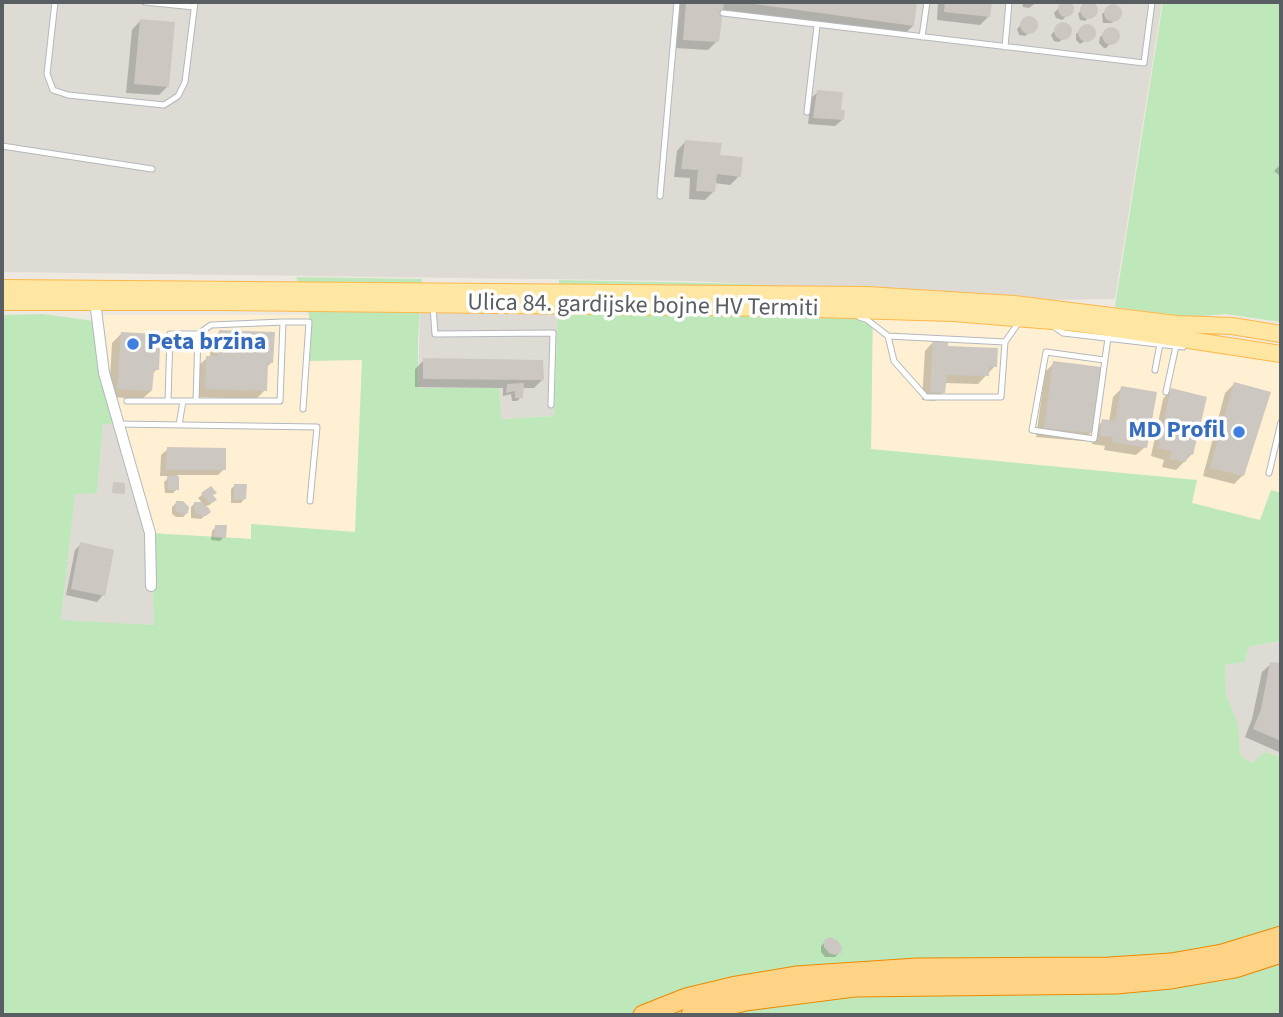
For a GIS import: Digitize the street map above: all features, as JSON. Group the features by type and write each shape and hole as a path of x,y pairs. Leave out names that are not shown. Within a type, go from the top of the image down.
{"highway":[{"path":"643,1015 686,998 796,975 917,968 1109,967 1171,962 1222,954 1281,936"},
{"path":"691,1015 746,1001 854,987 1116,984 1171,979 1235,968 1281,953"}],"main road":[{"name":"Ulica 84. gardijske bojne HV Termiti","path":"2,288 867,295 1053,308 1176,324 1232,326 1281,334"},
{"name":"Ulica 84. gardijske bojne HV Termiti","path":"2,302 759,307 893,311 1022,317 1281,354"}],"street":[{"path":"95,301 104,373 150,533 151,586"}],"lane":[{"path":"55,2 47,74 52,90 68,95 164,105 178,96 185,82 194,4 145,2"},
{"path":"922,37 927,2"},
{"path":"1005,47 1009,2"},
{"path":"723,13 1144,63 1152,2"},
{"path":"660,196 677,5 686,10"},
{"path":"807,112 817,26"},
{"path":"2,146 152,169"},
{"path":"433,304 435,334 553,333 551,405"},
{"path":"759,307 784,312 859,316 888,335 1004,342"},
{"path":"888,335 894,362 926,397 1001,397 1004,342 1022,317"},
{"path":"1044,320 1063,333 1222,351 1236,346"},
{"path":"168,401 170,334 198,334 211,325 309,322 303,409"},
{"path":"127,401 280,401 283,323"},
{"path":"196,401 198,334"},
{"path":"1104,360 1046,352 1032,430 1094,439 1108,338"},
{"path":"1154,370 1160,344"},
{"path":"1166,392 1176,346"},
{"path":"179,425 183,401"},
{"path":"1269,473 1281,422"},
{"path":"118,424 317,427 310,501"}],"shaded area":[{"path":"2,2 1162,2 1115,299 873,302 750,284 692,281 2,272"},
{"path":"873,302 1257,340 1281,345 1281,493 1271,490 1260,520 1192,503 1196,481 871,449"},
{"path":"420,310 558,311 554,416 500,419 499,388 418,389"},
{"path":"96,315 309,315 362,360 355,532 252,524 252,539 150,533 118,424"},
{"path":"103,424 118,424 150,533 154,625 61,621 75,493 97,492"},
{"path":"1281,641 1281,757 1265,752 1252,763 1240,755 1237,725 1226,694 1225,665 1245,662 1249,647"}],"green space":[{"path":"1163,2 1281,2 1281,322 1225,314 1189,317 1115,307"},
{"path":"296,277 422,279 418,388 499,388 501,419 554,416 559,280 750,284 873,302 871,449 1197,480 1192,503 1260,520 1271,490 1281,493 1281,641 1249,647 1245,662 1225,665 1226,694 1238,725 1240,755 1252,763 1265,752 1281,757 1281,1015 2,1015 2,315 43,314 94,321 118,424 103,424 97,493 75,494 61,620 154,625 150,533 251,539 251,524 355,532 362,360 310,361 309,315"}],"building":[{"path":"1063,1 1069,1 1074,9 1072,15 1063,17 1058,12 1058,6"},
{"path":"1089,1 1095,4 1098,10 1095,16 1089,19 1083,16 1080,10 1083,4"},
{"path":"686,2 724,2 719,42 683,40"},
{"path":"740,2 917,2 914,26"},
{"path":"945,2 992,2 990,17 944,12"},
{"path":"1113,4 1119,7 1122,13 1119,19 1113,22 1107,19 1104,13 1107,7"},
{"path":"1029,16 1035,19 1038,25 1035,31 1029,34 1023,31 1020,25 1023,19"},
{"path":"140,19 175,22 169,87 134,84"},
{"path":"1063,22 1069,25 1072,31 1069,37 1063,40 1057,37 1054,31 1057,25"},
{"path":"1087,24 1093,27 1096,33 1093,39 1087,42 1081,39 1078,33 1081,27"},
{"path":"1111,27 1117,30 1120,36 1117,42 1111,45 1105,42 1102,36 1105,30"},
{"path":"817,90 843,92 841,110 845,110 844,120 813,118"},
{"path":"685,140 722,143 720,155 743,157 741,177 717,174 715,192 696,191 698,170 681,169"},
{"path":"219,330 275,332 273,363 268,363 267,391 205,389 206,356 218,356"},
{"path":"121,332 156,334 155,348 160,348 159,370 154,370 152,391 117,389"},
{"path":"948,339 948,346 998,348 997,367 989,367 989,376 947,375 945,393 930,392 933,340"},
{"path":"423,358 543,360 544,380 423,379"},
{"path":"1053,361 1101,367 1093,433 1044,428"},
{"path":"1234,382 1271,392 1244,476 1210,468"},
{"path":"524,383 523,398 515,398 515,391 506,393 507,384"},
{"path":"1121,386 1157,392 1147,448 1112,442 1113,437 1100,436 1102,419 1115,421"},
{"path":"1171,388 1207,397 1193,455 1188,454 1186,462 1170,459 1172,451 1158,448"},
{"path":"167,447 226,448 226,470 166,470"},
{"path":"167,476 179,476 179,490 168,490"},
{"path":"113,482 125,483 125,494 112,493"},
{"path":"234,484 247,484 246,499 234,500"},
{"path":"211,486 217,493 213,495 217,500 210,504 201,493"},
{"path":"176,501 183,501 189,507 188,513 180,514 175,510"},
{"path":"194,502 203,502 204,507 208,507 211,512 206,516 195,514"},
{"path":"215,525 227,525 226,538 214,537"},
{"path":"80,542 114,550 105,596 71,589"},
{"path":"1270,662 1281,663 1281,741 1253,729 1261,709"},
{"path":"830,937 837,940 842,947 841,953 829,953 824,947 824,940"}],"place":[{"name":"Peta brzina","path":"133,344"},
{"name":"MD Profil","path":"1239,432"}]}
